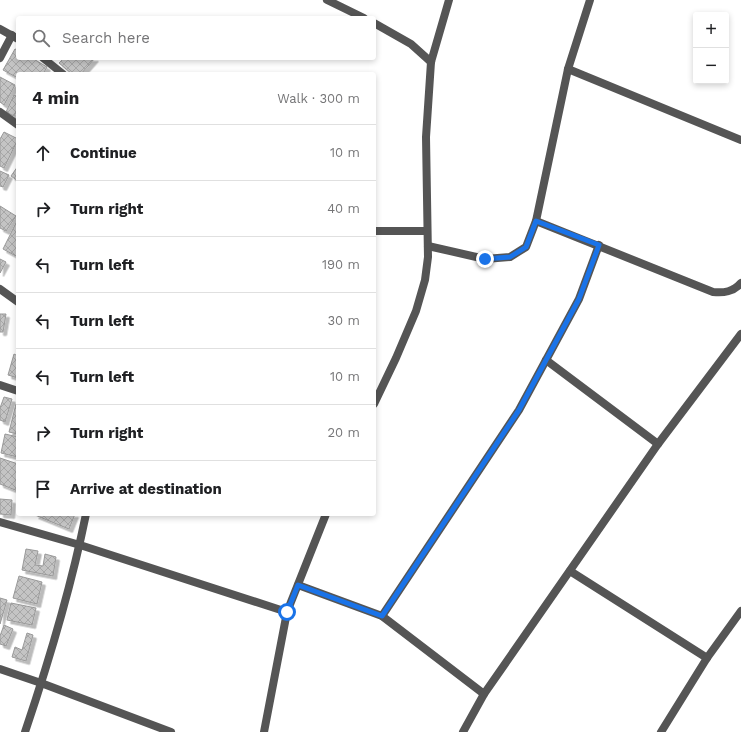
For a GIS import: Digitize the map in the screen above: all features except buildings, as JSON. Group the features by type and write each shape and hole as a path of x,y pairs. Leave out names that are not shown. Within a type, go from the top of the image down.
{"street":[{"path":"327,0 360,16"},
{"path":"376,398 396,358 416,311 425,280 428,246 426,137 431,62 449,0"},
{"path":"428,246 485,259 510,257 526,247 536,221 568,69 590,0"},
{"path":"376,24 411,44 431,62"},
{"path":"0,29 15,37 0,58"},
{"path":"46,60 60,72"},
{"path":"568,69 741,140"},
{"path":"0,112 16,124"},
{"path":"536,221 713,292 726,293 738,287 741,283"},
{"path":"376,231 427,231"},
{"path":"382,616 519,410 579,299 599,245"},
{"path":"0,289 16,301"},
{"path":"463,732 484,694 658,444 741,334"},
{"path":"546,360 658,444"},
{"path":"0,385 16,390"},
{"path":"26,732 42,683 80,545 86,516"},
{"path":"264,732 287,612 325,516"},
{"path":"0,522 80,545 287,612"},
{"path":"570,572 707,658"},
{"path":"298,585 382,616 484,694"},
{"path":"661,732 707,658 741,611"},
{"path":"0,669 42,683 171,732"}],"route":[{"path":"287,612 298,585 382,616 519,410 579,299 599,245 536,221 526,247 510,257 485,259"}]}
